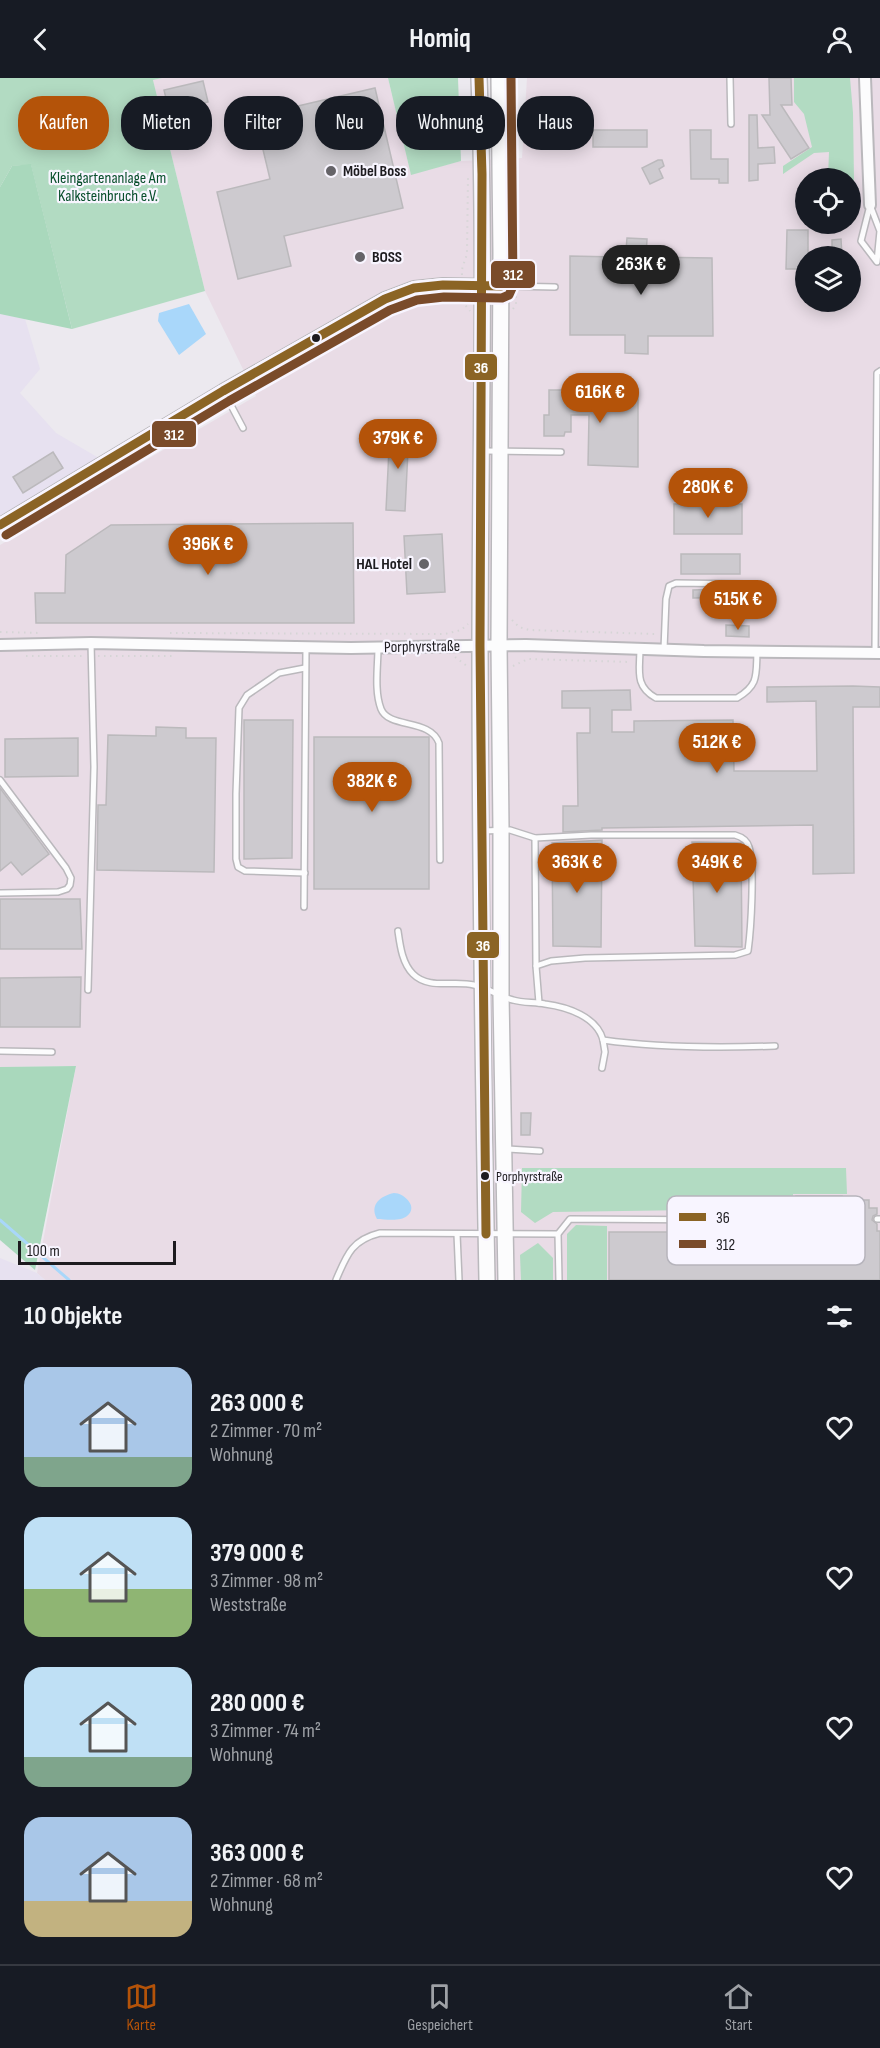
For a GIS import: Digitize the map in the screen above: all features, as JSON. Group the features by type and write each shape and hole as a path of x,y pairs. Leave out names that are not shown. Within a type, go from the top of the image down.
{"main road":[{"path":"479,78 482,174 480,646 483,988 480,1234 487,1280"},
{"path":"499,78 501,995 506,1280"}],"street":[{"path":"865,78 870,205"},
{"path":"0,525 223,391 385,299 414,288 443,285 501,286"},
{"name":"Porphyrstraße","path":"0,645 91,643 378,648 499,645 878,653"}],"lane":[{"path":"730,78 730,124"},
{"path":"868,181 880,180"},
{"path":"870,205 861,241 879,265"},
{"path":"870,205 880,231 879,265"},
{"path":"501,286 555,287"},
{"path":"878,653 877,372 880,371"},
{"path":"223,391 243,428"},
{"path":"481,451 561,452"},
{"path":"664,649 666,599 669,586 673,583 745,584"},
{"path":"88,990 94,767 91,643"},
{"path":"304,907 306,648"},
{"path":"378,648 378,689 384,714 427,729 433,733 439,743 440,860"},
{"path":"640,648 641,685 647,693 656,698 737,698 747,692 756,680 758,651"},
{"path":"304,873 245,871 238,867 236,794 239,708 247,695 279,673 305,668"},
{"path":"0,780 66,868 71,878 67,889 58,892 0,893"},
{"path":"481,831 510,830 535,838 591,835 735,835 745,840 749,846 752,866 748,951 735,955 585,958 551,961 536,966"},
{"path":"535,838 536,966 539,1003"},
{"path":"398,931 403,956 413,975 428,982 473,984 511,1000 539,1003 577,1013 590,1020 600,1030 603,1040 605,1052 602,1068"},
{"path":"603,1040 668,1046 775,1046"},
{"path":"0,1051 52,1052"},
{"path":"504,1149 540,1151"},
{"path":"559,1280 558,1234 570,1219 667,1220"},
{"path":"336,1280 352,1248 366,1236 380,1233 558,1234"},
{"path":"457,1234 459,1280"}],"path":[{"path":"519,627 529,630 665,634"},
{"path":"164,633 445,634 465,628"},
{"path":"0,633 47,633"},
{"path":"518,662 528,659 640,663"}],"shaded area":[{"path":"162,78 388,78 396,111 396,150 405,150 411,174 461,161 522,158 522,150 594,150 594,96 526,96 527,78 880,78 880,1280 45,1280 37,1273 76,1066 0,1067 0,545 256,396 205,291 170,150 212,150 212,96 157,96 153,80"},
{"path":"0,314 25,319 40,369 20,393 56,433 104,461 0,519"},
{"path":"0,1258 37,1273 45,1280 0,1280"}],"green space":[{"name":"Kleingartenanlage Am Kalksteinbruch e.V.","path":"0,78 162,78 153,80 157,96 121,96 121,150 170,150 205,291 72,329 31,165 12,166 0,187"},
{"path":"388,78 458,78 459,96 396,96 396,112"},
{"path":"794,78 850,78 854,168 828,168 829,152 814,153 783,174 783,166 812,147 804,114 794,102"},
{"path":"405,150 461,150 461,161 411,175"},
{"path":"31,164 72,329 0,314 0,187 12,166"},
{"path":"76,1066 35,1270 0,1240 0,1067"},
{"path":"522,1168 846,1168 847,1194 667,1196 667,1210 553,1212 535,1223 521,1212"},
{"path":"576,1225 607,1226 607,1280 567,1280 567,1234"},
{"path":"538,1243 553,1258 553,1280 521,1280 520,1255"}],"water":[{"path":"189,304 206,334 179,355 158,321 159,313"},
{"path":"394,1193 402,1195 409,1201 410,1212 400,1219 377,1219 375,1205 385,1196"}],"building":[{"path":"769,78 791,78 792,105 781,105 809,148 791,159 762,115 770,115"},
{"path":"203,81 207,96 165,96 164,90"},
{"name":"Möbel Boss","path":"375,88 377,96 341,96"},
{"name":"Möbel Boss","path":"315,102 315,150 384,150 384,127 403,208 284,236 291,266 238,279 217,192 270,179 263,150 303,150 303,105"},
{"path":"749,115 757,115 758,148 774,147 775,163 758,164 758,180 749,181"},
{"path":"594,130 647,130 647,147 594,147"},
{"path":"690,130 711,130 711,159 728,159 728,183 719,183 719,179 691,179"},
{"path":"662,160 664,166 659,169 663,178 650,184 642,168"},
{"path":"787,230 795,230 795,234 808,234 808,246 795,246 795,269 786,269"},
{"path":"627,238 647,239 646,257 712,258 713,336 648,336 648,354 625,353 625,335 570,335 570,256 616,257 617,249 626,250"},
{"path":"841,239 841,246 832,246 832,240"},
{"path":"638,389 638,467 588,465 589,415 571,415 571,432 565,432 564,436 544,436 544,415 549,415 549,390 568,390 568,399 589,399 590,390"},
{"path":"390,429 409,430 405,511 386,510"},
{"path":"53,452 63,468 23,493 13,477"},
{"path":"674,504 742,504 742,534 674,534"},
{"path":"353,523 354,623 36,623 35,593 65,593 66,555 111,525"},
{"name":"HAL Hotel","path":"442,534 445,592 407,594 404,536"},
{"path":"681,554 740,554 740,574 681,574"},
{"path":"748,588 748,597 693,598 693,590"},
{"path":"726,625 749,626 749,637 726,636"},
{"path":"767,687 880,687 880,707 853,707 854,873 813,874 813,825 602,828 602,830 563,832 563,806 578,806 577,733 590,733 590,708 562,708 562,691 630,690 631,710 612,710 612,732 634,732 634,721 733,720 734,771 817,771 816,701 767,702"},
{"path":"244,720 293,720 292,858 244,859"},
{"path":"156,727 186,728 186,738 216,738 214,872 97,870 98,805 106,805 108,735 156,736"},
{"path":"314,737 429,737 429,889 314,889"},
{"path":"78,738 78,776 5,777 5,739"},
{"path":"0,788 49,854 22,875 11,862 0,871"},
{"path":"602,840 601,947 553,946 552,843"},
{"path":"692,842 741,843 742,947 695,946"},
{"path":"0,899 80,899 82,949 0,949"},
{"path":"81,977 80,1027 0,1027 0,978"},
{"path":"521,1113 531,1113 530,1135 521,1135"},
{"path":"865,1200 869,1200 869,1208 877,1208 877,1214 872,1220 877,1224 877,1231 880,1231 880,1280 609,1280 609,1232 667,1232 667,1265 865,1265"}],"waterway":[{"path":"0,1220 69,1280"}],"transit line":[{"name":"36","path":"479,78 482,174 480,646 486,1234"},
{"name":"312","path":"6,535 229,401 390,310 417,300 444,297 502,298 509,295 513,286 511,78"},
{"name":"36","path":"0,525 223,391 385,299 414,288 443,285 501,286"}],"place":[{"name":"Möbel Boss","path":"331,171"},
{"name":"BOSS","path":"360,257"},
{"name":"HAL Hotel","path":"424,564"},
{"name":"Porphyrstraße","path":"485,1176"}]}
